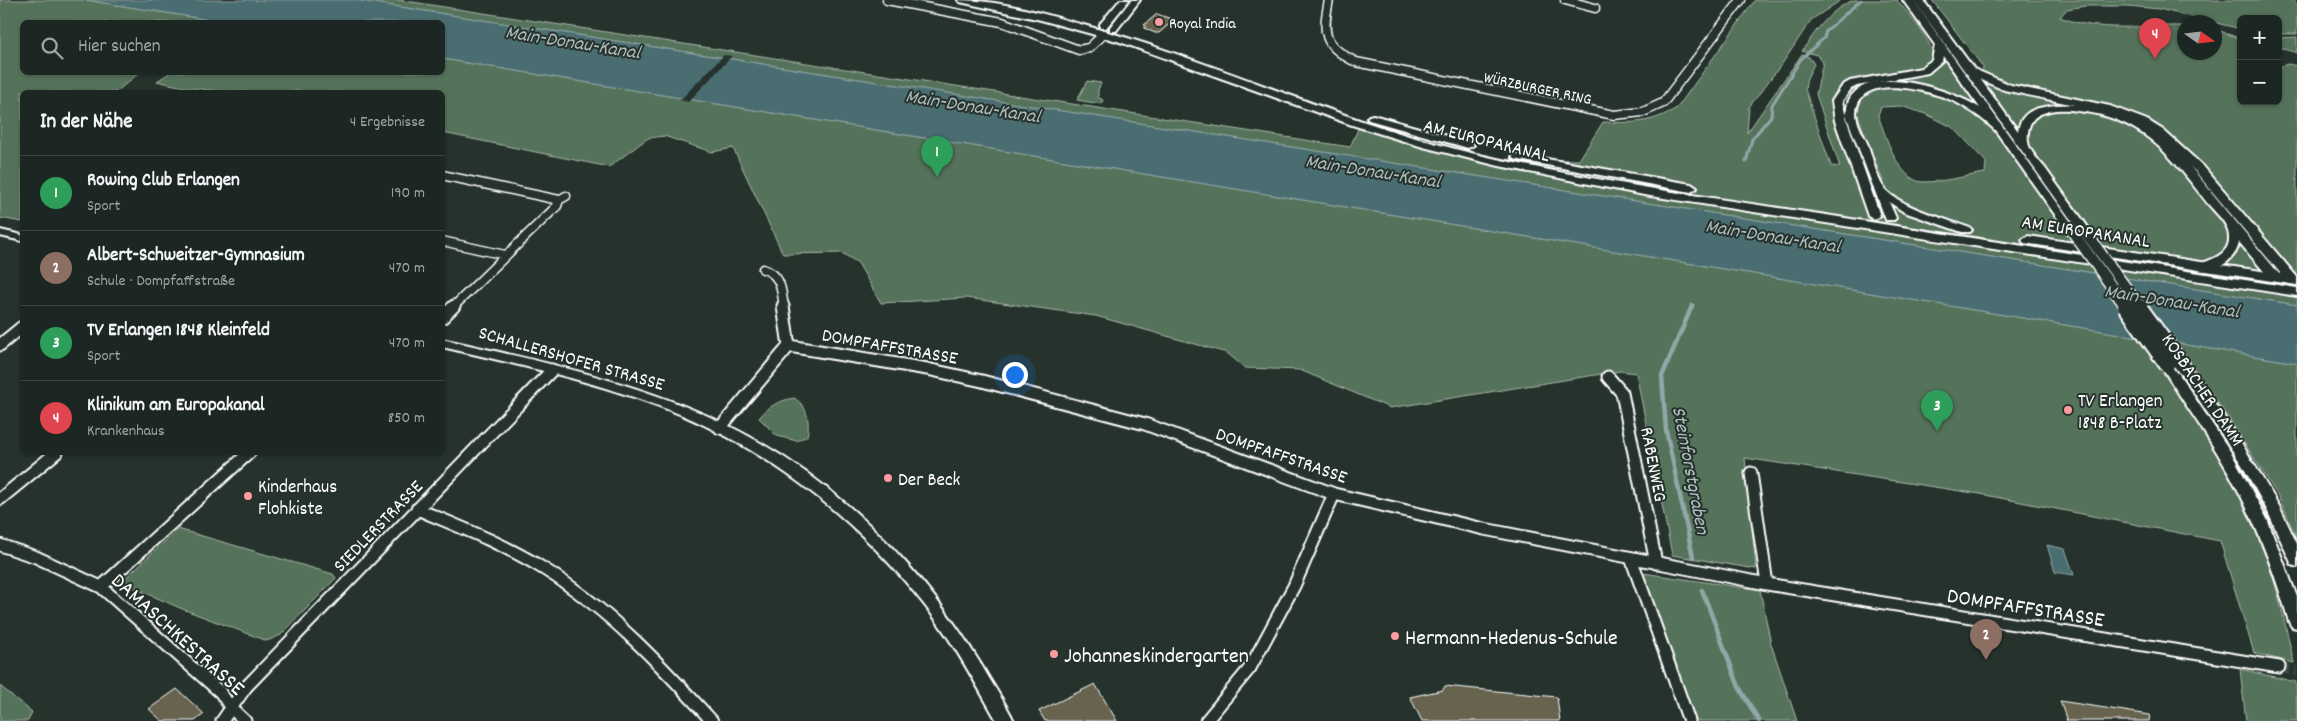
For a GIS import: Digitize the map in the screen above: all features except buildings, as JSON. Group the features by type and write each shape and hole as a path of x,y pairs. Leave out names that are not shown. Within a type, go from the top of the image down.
{"main road":[{"name":"AM EUROPAKANAL","path":"963,0 1106,29"},
{"name":"AM EUROPAKANAL","path":"999,0 1106,29 1357,124 1487,160 1644,190 1883,222 2289,285"},
{"path":"1883,222 1841,121 1837,101 1847,87 1854,83 1924,71 1937,61 1940,45 1908,0"},
{"path":"1918,0 1970,71 1988,81 2026,94 2079,102 2125,114 2165,134 2188,156 2289,285"},
{"name":"AM EUROPAKANAL","path":"1883,222 1966,230 2202,267 2289,285"}],"street":[{"path":"887,0 1002,22 1079,50 1089,48 1136,0"},
{"path":"1106,29 1125,0"},
{"name":"WÜRZBURGER RING","path":"1329,0 1323,26 1327,41 1345,57 1356,62 1606,116 1629,116 1655,109 1664,103 1741,0"},
{"path":"1565,0 1595,8"},
{"name":"KOSBACHER DAMM","path":"1940,45 1978,96 2211,429 2247,490 2280,565 2297,622"},
{"name":"KOSBACHER DAMM","path":"1970,71 2184,368 2251,466 2281,524 2297,562"},
{"path":"1883,222 1882,192 1851,115 1851,105 1855,97 1861,92 1886,84 1919,87 1961,102 2000,128"},
{"path":"2024,145 2023,126 2026,119 2041,110 2066,107 2082,109 2116,117 2143,129 2172,152 2231,225 2289,285"},
{"path":"445,176 563,198 445,315"},
{"path":"1882,192 1916,214 1966,230"},
{"path":"2202,267 2219,262 2230,254 2235,240 2231,225"},
{"path":"0,233 20,238"},
{"path":"445,242 505,255"},
{"path":"720,428 789,346 780,281 772,272 763,269"},
{"path":"0,345 20,329"},
{"name":"SCHALLERSHOFER STRASSE","path":"445,344 552,370 644,396 720,428 780,460 812,482 856,520 899,562 951,631 1006,721"},
{"name":"DOMPFAFFSTRASSE","path":"789,346 960,375 1154,428 1334,494 1484,529 1767,584 2278,667"},
{"name":"SIEDLERSTRASSE","path":"222,721 230,707 266,666 552,370"},
{"name":"RABENWEG","path":"1608,377 1622,393 1656,563"},
{"path":"0,499 53,455"},
{"path":"102,588 247,455"},
{"path":"1751,473 1767,584"},
{"path":"1206,721 1250,668 1294,586 1334,494"},
{"path":"417,509 495,542 544,569 578,592 649,652 712,721"},
{"name":"DAMASCHKESTRASSE","path":"0,545 36,557 102,588 220,693 230,707 244,721"},
{"path":"1631,558 1689,721"}],"green space":[{"path":"0,0 86,0 211,20 20,20 20,75 137,75 118,90 20,90 20,222 0,218"},
{"path":"355,0 399,0 1350,147 1359,127 1471,159 1579,160 1603,122 1649,120 1677,108 1755,0 1841,0 1811,20 1784,61 1749,107 1747,133 1802,54 1809,57 1814,64 1807,78 1805,89 1831,166 1840,167 1816,94 1823,62 1817,55 1802,51 1824,21 1846,4 1854,0 1897,0 1914,20 1930,45 1932,59 1923,66 1912,70 1850,81 1840,87 1834,95 1832,106 1838,130 1853,169 1884,184 1857,113 1862,99 1875,91 1888,87 1919,89 1935,93 1965,107 1986,125 2016,126 1982,79 1983,67 1932,0 2293,0 2297,4 2297,34 2282,34 2282,15 2237,15 2237,28 2222,24 2222,15 2184,15 2159,9 2128,6 2085,6 2067,9 2060,17 2075,22 2105,27 2177,26 2177,60 2222,60 2222,32 2237,37 2237,105 2282,105 2282,66 2288,64 2297,66 2297,305","holes":["1901,106 1926,114 1954,128 1986,162 1985,173 1923,182 1914,180 1906,174 1894,155 1878,115 1881,107"]},
{"path":"2297,37 2297,53 2282,48 2282,38"},
{"path":"445,59 2297,363 2297,538 2278,496 2228,417 2193,367 2150,356 2186,405 2203,432 2250,517 2272,574 2294,663 2254,653 2220,541 1980,494 1745,458 1756,569 1672,555 1636,373 1620,371 1390,408 1300,370 1245,368 1227,353 1096,316 966,298 881,303 858,263 842,253 783,254 733,148 712,152 664,136 648,138 609,167 445,133 445,90 208,90 157,81 166,75 445,75"},
{"path":"1944,59 1982,111 1959,98 1934,89 1908,83 1863,83 1923,75 1932,72"},
{"path":"1087,81 1101,83 1098,97 1103,100 1101,104 1077,100"},
{"path":"794,398 802,405 808,420 807,436 797,441 777,436 759,418 774,405"},
{"path":"178,529 333,574 336,578 281,635 267,641 180,608 121,582"},
{"path":"1636,572 1760,590 1771,644 1797,721 1689,721"},
{"path":"2240,669 2296,682 2297,721 2246,721"},
{"path":"0,686 32,712 28,721 0,721"}],"water":[{"name":"Main-Donau-Kanal","path":"86,0 355,0 2297,305 2297,363 445,59 445,20 211,20"},
{"path":"2047,545 2065,549 2074,575 2055,572"}],"pier":[{"path":"724,55 732,56 688,102 680,100"}],"waterway":[{"name":"Steinforstgraben","path":"1746,162 1752,139 1771,116 1772,105 1801,59 1824,38 1826,31 1861,0"},
{"name":"Steinforstgraben","path":"1692,306 1662,376 1666,430 1693,557"},
{"name":"Steinforstgraben","path":"1702,590 1739,687 1759,721"}],"tunnel":[{"path":"2279,667 2297,671"}],"place":[{"name":"Royal India","path":"1159,22"},
{"name":"Klinikum am Europakanal","path":"2155,59"},
{"name":"Rowing Club Erlangen","path":"937,177"},
{"name":"TV Erlangen 1848 B-Platz","path":"2068,410"},
{"name":"TV Erlangen 1848 Kleinfeld","path":"1937,431"},
{"name":"Der Beck","path":"888,478"},
{"name":"Kinderhaus Flohkiste","path":"248,496"},
{"name":"Hermann-Hedenus-Schule","path":"1395,636"},
{"name":"Johanneskindergarten","path":"1054,654"},
{"name":"Albert-Schweitzer-Gymnasium","path":"1986,660"}]}
